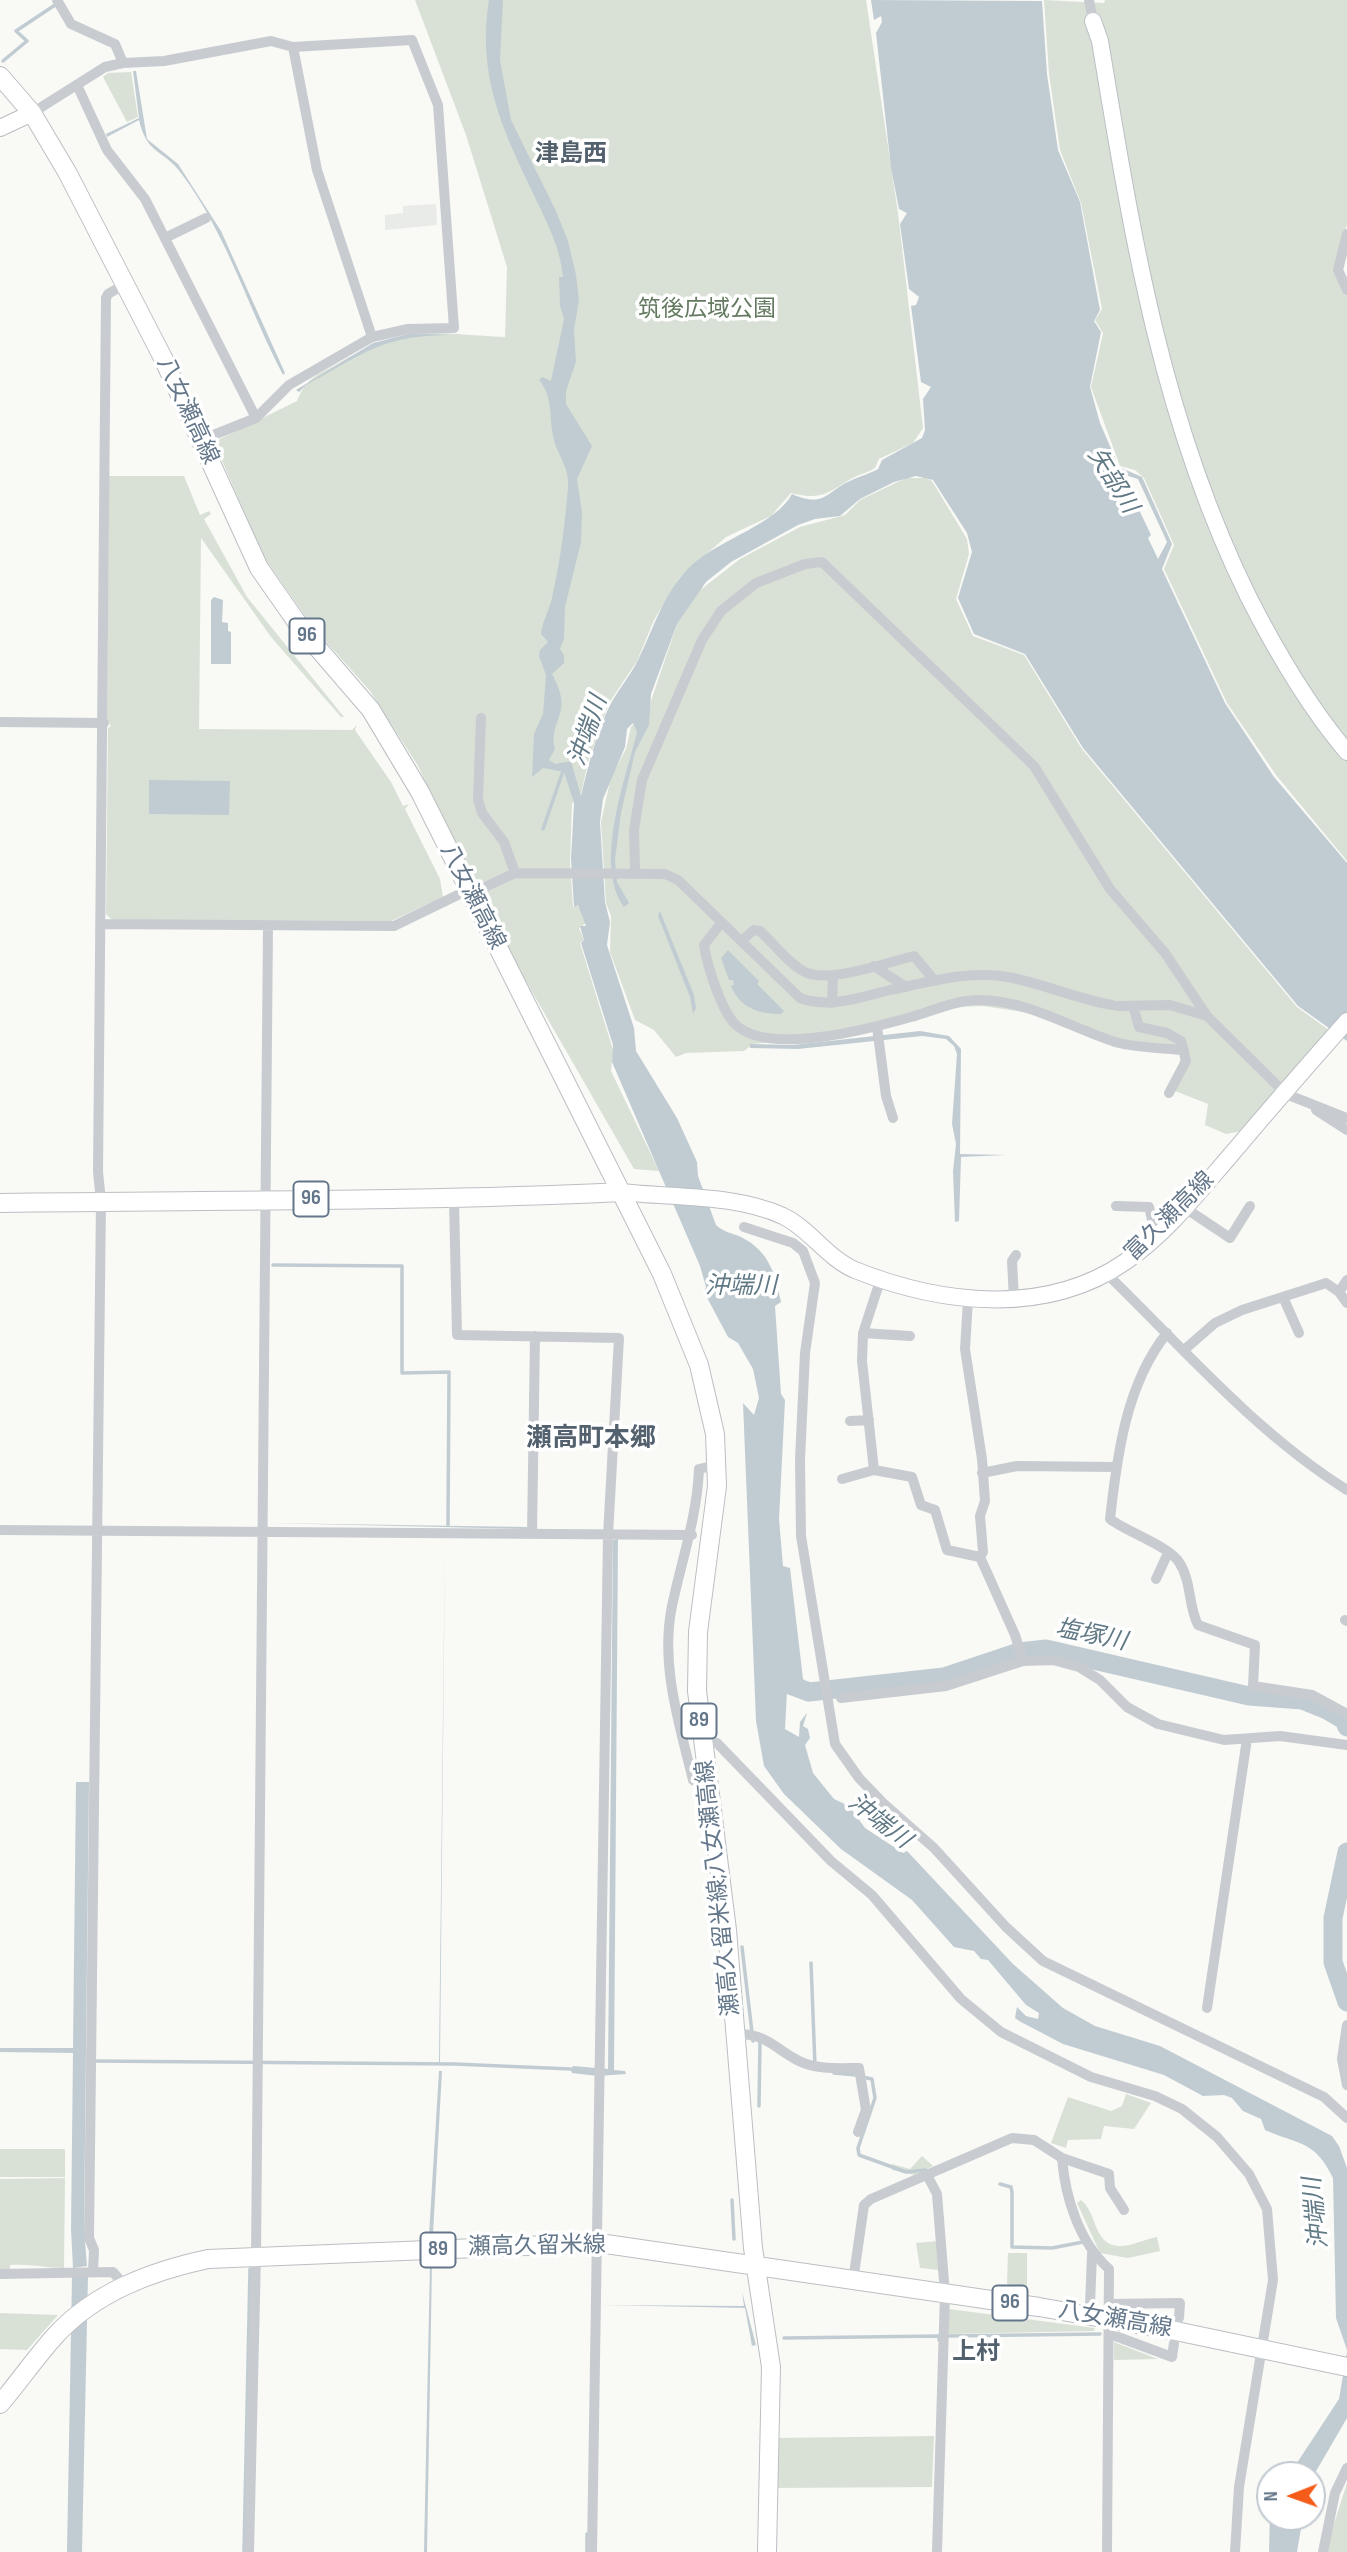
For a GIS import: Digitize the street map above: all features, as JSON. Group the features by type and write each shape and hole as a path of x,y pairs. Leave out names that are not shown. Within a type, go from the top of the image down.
{"main road":[{"path":"1093,21 1100,41 1149,317 1184,438 1223,541 1263,626 1326,727 1347,752"},
{"name":"八女瀬高線","path":"0,76 32,113 125,284 201,440 259,568 303,631 338,669 390,739 621,1192"},
{"path":"0,128 32,113"},
{"name":"富久瀬高線","path":"621,1192 758,1206 786,1218 838,1260 854,1269 926,1292 968,1300 1014,1298 1061,1291 1107,1274 1156,1236 1185,1208 1347,1021"},
{"name":"96","path":"0,1203 265,1198 454,1200 621,1192"},
{"name":"瀬高久留米線;八女瀬高線","path":"621,1192 662,1274 699,1365 715,1434 717,1486 698,1632 697,1691 726,1919 756,2266"},
{"name":"瀬高久留米線","path":"0,2404 56,2335 90,2308 124,2285 167,2268 208,2259 599,2244 756,2266"},
{"name":"八女瀬高線","path":"756,2266 1110,2319 1347,2367"},
{"name":"89","path":"756,2266 772,2385 766,2552"}],"street":[{"path":"57,0 71,24 116,44 123,63"},
{"path":"1089,0 1093,21"},
{"path":"32,113 105,67 123,63 163,61 271,41 293,47 412,40 438,105 454,328 408,330 372,337 289,385 256,418 201,440"},
{"path":"293,47 317,170 372,337"},
{"path":"77,85 107,150 145,199 256,418"},
{"path":"165,239 206,218"},
{"path":"1347,234 1338,270 1347,290"},
{"path":"93,2272 93,2250 89,2238 95,1530 101,1201 98,1172 107,298 108,294 125,284"},
{"path":"635,872 634,830 642,780 702,640 721,611 756,583 805,564 822,562 1034,766 1110,889 1165,953 1207,1016 1305,1102 1347,1130"},
{"path":"481,718 478,799 482,813 504,842 515,873"},
{"path":"0,722 104,723"},
{"path":"102,924 394,926 515,873 665,874 678,880 800,998 813,1003 832,1003 935,981 987,975 1011,977 1087,1001 1133,1006 1170,1005 1207,1016"},
{"path":"722,923 704,945 706,958 725,1008 736,1025 766,1038 830,1036 877,1027 978,1000 1044,1012 1117,1042 1184,1051"},
{"path":"249,2552 256,2256 268,926"},
{"path":"741,941 754,930 760,931 802,971 812,975 833,975 914,956 935,981"},
{"path":"874,966 906,987"},
{"path":"832,1003 833,975"},
{"path":"1133,1006 1139,1027 1167,1033 1181,1041 1186,1061 1169,1093"},
{"path":"877,1027 886,1096 892,1118"},
{"path":"1305,1102 1347,1118"},
{"path":"454,1200 457,1335 619,1338 608,1535 599,2244 592,2552"},
{"path":"1116,1206 1149,1207 1156,1236"},
{"path":"1185,1208 1230,1238 1250,1206"},
{"path":"744,1227 793,1243 803,1251 810,1265"},
{"path":"805,1233 815,1296 805,1353 800,1460 801,1536 835,1744 859,1778 883,1803 934,1847 1006,1927 1043,1961 1324,2097 1347,2118"},
{"path":"1014,1298 1012,1261 1016,1255"},
{"path":"1107,1274 1264,1429 1308,1465 1347,1490"},
{"path":"874,1470 862,1361 863,1333 881,1278"},
{"path":"1339,1292 1347,1280"},
{"path":"1184,1350 1215,1323 1242,1310 1326,1283 1339,1292 1347,1303"},
{"path":"1283,1297 1299,1333"},
{"path":"968,1300 965,1349 985,1501 980,1516 983,1552 980,1557"},
{"path":"863,1333 910,1336"},
{"path":"1167,1333 1158,1344 1136,1389 1116,1467 1110,1519 1178,1560 1187,1580 1198,1625 1255,1646 1253,1686 1312,1695 1347,1714"},
{"path":"533,1534 535,1336"},
{"path":"850,1421 869,1420"},
{"path":"710,1789 693,1780 672,1695 669,1654 672,1608 692,1535 699,1469 716,1465"},
{"path":"982,1473 1017,1466 1116,1467"},
{"path":"842,1479 874,1470 912,1477 921,1505 935,1510 947,1550 980,1557"},
{"path":"0,1530 692,1535"},
{"path":"1156,1579 1168,1553"},
{"path":"980,1557 1016,1635 1023,1661"},
{"path":"841,1698 946,1686 1023,1661 1053,1660 1079,1667 1100,1680 1126,1707 1158,1724 1224,1741 1280,1736 1347,1745"},
{"path":"702,1738 717,1743 831,1861 872,1895 961,1998 1001,2032 1091,2077 1154,2096 1182,2109 1217,2137 1249,2174 1267,2209 1273,2280 1238,2487 1236,2552"},
{"path":"1207,2008 1247,1739"},
{"path":"1347,2025 1342,2059 1347,2085"},
{"path":"736,2033 766,2037 800,2061 818,2067 859,2068 866,2110 858,2132"},
{"path":"853,2281 864,2204 1021,2137 1034,2140 1062,2158 1109,2174 1110,2188 1124,2210"},
{"path":"1062,2158 1064,2189 1092,2254 1109,2269 1107,2552"},
{"path":"927,2175 937,2194 945,2294 937,2552"},
{"path":"1090,2306 1092,2254"},
{"path":"0,2274 113,2272 124,2285"},
{"path":"1110,2319 1180,2303 1179,2318"},
{"path":"1110,2319 1172,2357 1174,2343"},
{"path":"1322,2552 1335,2493 1347,2468"}],"shaded area":[{"path":"436,204 437,225 385,230 385,215 403,213 403,206"}],"green space":[{"name":"筑後広域公園","path":"415,0 866,0 898,213 923,428 913,443 879,459 875,468 827,493 808,496 791,493 771,516 726,537 679,578 654,620 637,661 609,703 588,762 581,794 572,804 570,862 573,907 578,905 586,923 579,928 584,940 580,943 613,1050 611,1071 659,1171 634,1169 485,910 418,766 370,691 313,627 263,556 214,442 297,401 304,387 318,374 384,342 402,336 438,333 505,337 507,267 466,135"},
{"path":"1044,0 1104,3 1105,0 1347,0 1347,224 1336,273 1347,296 1347,861 1276,775 1227,703 1164,569 1174,545 1144,478 1135,470 1120,466 1091,387 1103,333 1095,320 1102,309 1081,203 1060,150 1049,74"},
{"path":"131,72 138,117 127,122 103,77 108,73"},
{"path":"109,476 184,476 200,515 209,511 211,514 204,519 247,597 344,717 341,717 271,637 201,538 199,729 352,730 357,725 355,730 391,782 403,806 409,804 405,809 440,879 443,897 391,921 112,920 106,914 108,728 111,726 107,719"},
{"path":"906,478 926,478 932,481 967,539 969,554 956,599 973,636 1024,655 1082,749 1297,1007 1333,1033 1247,1130 1226,1134 1205,1125 1208,1104 1175,1091 1181,1055 1121,1046 1043,1015 983,1006 958,1007 793,1040 753,1044 744,1051 686,1053 676,1057 654,1030 635,1020 610,952 611,916 606,903 601,822 611,777 626,749 631,727 650,704 677,624 699,591 740,559 800,527 845,515 860,500"},
{"path":"1126,2094 1151,2103 1134,2129 1104,2126 1101,2139 1068,2140 1066,2148 1051,2143 1068,2097 1111,2111 1122,2106"},
{"path":"0,2149 65,2149 65,2177 0,2177"},
{"path":"922,2156 933,2166 914,2175 892,2170 892,2164 910,2169"},
{"path":"65,2178 64,2268 10,2265 10,2270 0,2270 0,2179"},
{"path":"1081,2200 1100,2234 1110,2244 1127,2245 1157,2237 1160,2251 1128,2258 1100,2253 1077,2203"},
{"path":"938,2241 939,2270 920,2268 916,2243"},
{"path":"1008,2253 1027,2253 1027,2289 1007,2284"},
{"path":"949,2309 1095,2328 1094,2331 949,2334"},
{"path":"0,2313 58,2315 27,2350 0,2349"},
{"path":"1114,2342 1158,2359 1114,2360"},
{"path":"934,2436 932,2487 773,2488 775,2438"},
{"path":"1347,2483 1347,2552 1325,2552"}],"water":[{"path":"489,0 503,0 500,60 511,120 556,211 568,241 576,275 579,300 574,330 576,362 566,391 566,404 592,446 577,479 582,512 581,542 565,607 564,639 560,649 564,655 564,663 552,674 561,699 561,708 555,730 555,749 549,760 555,764 571,761 581,796 610,705 638,660 667,597 683,574 705,555 774,514 792,494 812,500 819,499 878,469 882,460 922,438 925,430 923,399 931,387 921,382 911,306 916,305 919,297 909,289 900,224 907,213 899,209 891,168 876,33 882,22 881,16 874,20 871,0 1042,1 1047,74 1058,150 1080,202 1100,310 1094,321 1101,332 1090,387 1100,423 1119,467 1142,477 1172,544 1162,569 1225,703 1274,777 1347,863 1347,1041 1298,1006 1083,748 1025,654 974,634 958,598 972,552 967,533 933,480 916,476 894,482 860,499 840,516 815,519 798,525 731,562 706,582 677,624 651,694 649,725 635,752 621,813 615,860 617,882 629,903 624,907 615,889 611,868 612,845 620,796 637,732 633,723 627,729 625,747 603,799 600,822 605,902 610,922 607,945 634,1028 636,1051 677,1118 697,1162 698,1176 716,1225 758,1249 773,1272 779,1291 781,1302 775,1306 781,1394 785,1400 779,1519 783,1566 790,1568 803,1679 812,1688 812,1697 787,1692 785,1729 799,1737 800,1722 807,1713 803,1726 808,1729 810,1738 805,1745 813,1773 834,1799 849,1806 865,1828 903,1853 907,1851 1013,1964 1063,2008 1095,2026 1160,2046 1332,2136 1347,2168 1347,2350 1336,2318 1333,2178 1319,2156 1304,2145 1265,2130 1261,2119 1243,2111 1232,2098 1224,2095 1203,2096 1164,2075 1063,2044 1015,2018 1017,2007 1026,2016 1038,2019 1039,2013 1026,2005 988,1960 981,1959 974,1951 954,1947 912,1900 841,1849 784,1794 764,1766 756,1721 743,1403 754,1415 759,1398 753,1369 738,1343 728,1337 704,1292 706,1287 700,1266 612,1062 613,1045 581,943 584,940 580,926 586,926 578,905 574,907 571,859 574,803 564,772 543,768 532,777 534,734 543,714 546,675 539,656 540,650 548,642 541,634 558,566 568,487 567,473 553,436 549,399 539,380 542,377 551,381 564,319 560,306 559,277 563,277 551,232 511,144 494,99 486,52","holes":["1122,474 1138,479 1167,542 1158,559 1148,538 1151,535"]},
{"path":"133,71 136,71 147,139 178,164 221,231 285,373 283,375 224,246 197,196 181,173 146,140 139,120 107,137 106,134 139,118"},
{"path":"412,333 449,335 425,336 389,343 359,356 306,385 299,392 296,390 373,343"},
{"path":"214,597 223,600 222,622 228,623 228,631 231,632 231,664 211,664 211,600"},
{"path":"149,780 230,781 229,815 149,814"},
{"path":"660,911 694,995 696,1008 693,1014 690,997 658,916"},
{"path":"728,950 784,1011 781,1014 765,1013 751,1008 735,994 731,986 734,984 733,980 729,980 721,958"},
{"path":"920,1031 949,1036 961,1049 960,1154 1006,1155 961,1157 959,1221 955,1222 953,1171 956,1144 952,1124 957,1054 954,1046 946,1039 922,1036 798,1049 750,1048 750,1044 793,1045"},
{"path":"268,1523 527,1527 527,1529"},
{"path":"445,1539 440,2062 439,2063"},
{"path":"618,1539 614,2070 625,2071 626,2074 598,2076 572,2073 571,2070 573,2066 608,2069 613,1540"},
{"path":"76,1782 89,1782 84,2229 87,2266 73,2268 73,2053 0,2052 0,2048 73,2048"},
{"path":"439,2071 442,2071 433,2234 429,2235"},
{"path":"430,2263 427,2552 424,2552"},
{"path":"88,2276 82,2552 67,2552 72,2277"},
{"path":"742,2292 756,2345 752,2346 745,2308 602,2305 744,2306"},
{"path":"1347,2352 1347,2418 1322,2461 1298,2461 1339,2399"},
{"path":"1270,2531 1301,2531 1297,2552 1269,2552"}],"waterway":[{"path":"3,61 27,41 16,31 55,5"},
{"name":"沖端川","path":"543,829 563,771"},
{"path":"273,1265 402,1266 402,1373 449,1372 448,1525"},
{"name":"塩塚川","path":"790,1685 809,1692 944,1677 1019,1652 1046,1649 1249,1696 1302,1700 1344,1720 1347,1727"},
{"name":"塩塚川","path":"1347,1852 1333,1918 1333,1962 1347,2002"},
{"path":"742,1947 753,2041"},
{"path":"811,1963 815,2066"},
{"path":"759,2106 760,2041"},
{"path":"91,2061 454,2064 571,2069"},
{"path":"834,2073 856,2075"},
{"path":"862,2077 872,2079 875,2098 858,2148 859,2155 906,2172 926,2170"},
{"path":"1000,2184 1011,2187 1012,2192 1012,2247 1052,2248 1083,2242"},
{"path":"732,2200 734,2239"},
{"path":"244,2552 250,2269"},
{"path":"947,2336 1100,2334"},
{"path":"784,2338 939,2336 939,2340"},
{"path":"587,2534 587,2552"}],"district":[{"name":"津島西","path":"571,155"},
{"name":"瀬高町本郷","path":"591,1439"},
{"name":"上村","path":"976,2353"}],"water label":[{"name":"矢部川","path":"1112,481"}]}
